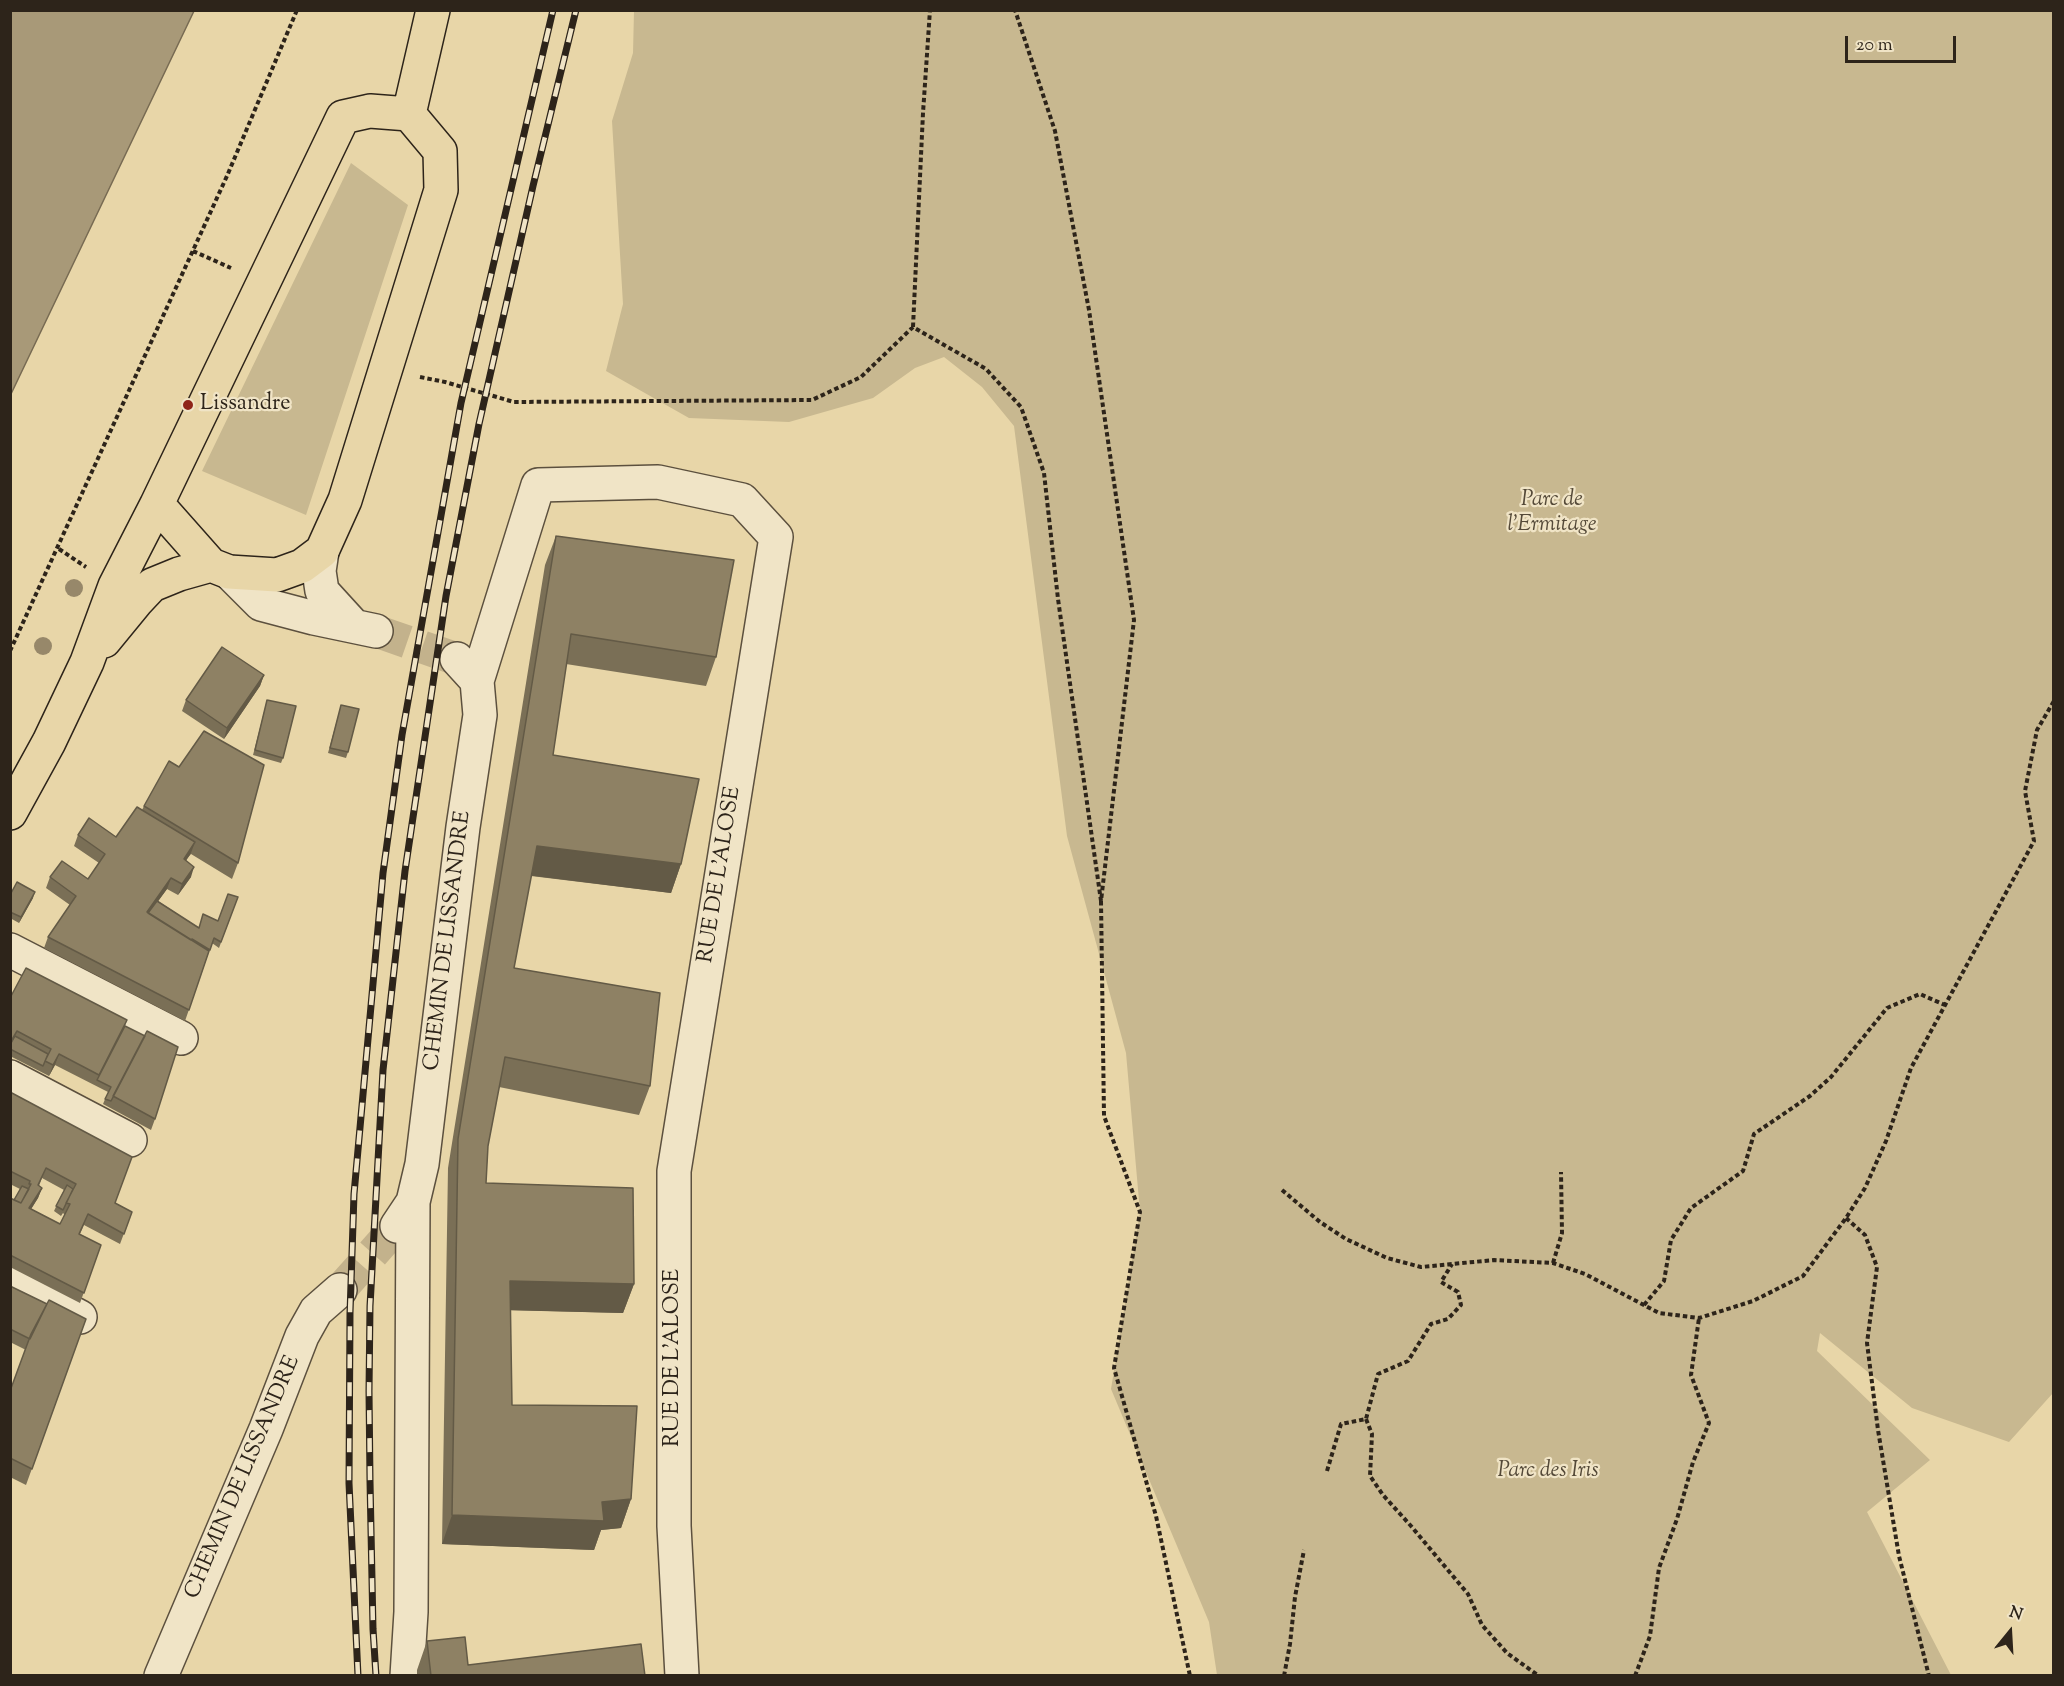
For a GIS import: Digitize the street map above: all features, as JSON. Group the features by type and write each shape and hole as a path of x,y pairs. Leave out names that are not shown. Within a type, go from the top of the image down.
{"main road":[{"path":"409,114 433,10"},
{"path":"10,813 49,742 87,662 115,586 157,504 343,117 370,111 409,114 440,152 441,190 345,500 322,551 302,566 277,575 220,569 179,574 152,585 135,602 87,662"},
{"path":"157,504 220,569"}],"street":[{"name":"RUE DE L'ALOSE","path":"467,670 538,484 658,482 741,500 776,537 674,1171 674,1526 682,1676"},
{"path":"220,569 261,604 364,628 322,591 319,571 322,551"},
{"name":"CHEMIN DE LISSANDRE","path":"407,1676 411,1612 405,1214 422,1164 463,827 480,715 467,670"},
{"path":"10,950 181,1038"},
{"path":"10,1077 130,1140"},
{"path":"10,1281 80,1317"},
{"name":"CHEMIN DE LISSANDRE","path":"160,1676 266,1429 302,1336 316,1311 340,1290"}],"path":[{"path":"10,651 223,187 297,10"},
{"path":"445,382 514,402 812,400 861,376 913,327 930,10"},
{"path":"1015,10 1055,130 1089,310 1134,620 1101,901"},
{"path":"913,327 986,369 1021,407 1044,473 1058,599 1101,901 1104,1116 1140,1212 1114,1368 1156,1516 1190,1676"},
{"path":"1282,1190 1320,1222 1346,1239 1387,1258 1421,1267 1494,1260 1553,1263 1585,1274 1659,1313 1699,1318 1753,1301 1803,1276 1865,1188 1886,1141 1911,1068 2034,840 2025,791 2037,730 2054,702"},
{"path":"1644,1305 1664,1281 1671,1240 1691,1208 1743,1171 1754,1134 1810,1096 1831,1077 1887,1008 1920,994 1946,1005"},
{"path":"1553,1263 1562,1233 1561,1172"},
{"path":"1846,1218 1865,1235 1876,1267 1867,1343 1868,1354 1899,1556 1929,1676"},
{"path":"1452,1264 1440,1282 1458,1292 1461,1305 1448,1318 1431,1324 1408,1361 1378,1374 1366,1419 1372,1434 1371,1476 1383,1495 1468,1594 1482,1625 1507,1653 1539,1676"},
{"path":"1635,1676 1650,1636 1659,1568 1677,1519 1693,1462 1709,1424 1691,1375 1699,1318"},
{"path":"1327,1471 1341,1424 1366,1419"},
{"path":"1284,1676 1304,1550"}],"green space":[{"name":"Parc de l'Ermitage","path":"634,11 2053,11 2053,1393 2009,1442 1912,1408 1820,1333 1817,1351 1930,1460 1867,1512 1951,1675 1217,1675 1209,1622 1111,1389 1140,1212 1126,1053 1067,836 1014,426 982,387 944,357 915,368 873,398 789,422 689,418 606,371 623,304 612,121 633,53"},
{"path":"351,163 408,205 306,515 202,471"}],"shaded area":[{"path":"10,11 194,11 11,394"}],"building":[{"path":"556,536 734,560 716,657 571,634 553,755 699,779 681,864 537,846 514,968 660,993 650,1086 505,1057 488,1146 486,1183 633,1188 634,1284 510,1281 512,1405 637,1406 631,1499 602,1502 604,1521 452,1515 458,1139"},
{"path":"222,647 264,675 227,728 186,700"},
{"path":"267,700 296,706 283,758 255,750"},
{"path":"341,705 359,709 348,752 330,748"},
{"path":"204,731 264,765 238,863 144,806 169,761 179,767"},
{"path":"137,807 195,842 184,859 194,867 182,884 171,878 147,912 209,951 189,1010 48,937 76,896 50,877 62,861 88,879 105,854 78,835 89,818 116,837"},
{"path":"17,882 35,892 21,917 10,912 10,895"},
{"path":"228,894 238,897 221,942 214,938 210,950 148,913 157,901 199,928 203,914 218,921"},
{"path":"26,968 127,1020 99,1075 59,1054 53,1065 45,1061 51,1049 17,1031 10,1043 10,998"},
{"path":"125,1026 145,1036 111,1101 105,1099 111,1087 97,1080"},
{"path":"147,1031 178,1047 155,1119 113,1096"},
{"path":"15,1036 48,1054 43,1066 10,1049"},
{"path":"10,1092 132,1157 115,1203 132,1212 124,1234 88,1214 79,1234 101,1245 84,1293 10,1255 10,1198 21,1203 31,1184 29,1184 30,1181 10,1171","holes":["46,1168 76,1184 66,1203 70,1204 60,1224 29,1208 42,1188 38,1185"]},
{"path":"67,1185 73,1189 63,1210 56,1206"},
{"path":"22,1186 29,1189 21,1203 14,1200"},
{"path":"10,1286 47,1304 30,1339 10,1329"},
{"path":"49,1300 86,1319 32,1469 10,1458 10,1391 31,1334"},
{"path":"465,1637 468,1665 641,1644 645,1676 431,1676 427,1641"}],"tunnel":[{"path":"376,631 457,659"},
{"path":"340,1290 397,1226"}],"railway":[{"path":"358,1676 349,1483 350,1313 354,1194 383,873 402,735 461,403 553,10"},
{"path":"376,1676 370,1481 370,1306 383,1070 405,871 446,596 479,424 576,10"}],"place":[{"name":"Lissandre","path":"188,405"}],"park label":[{"name":"Parc des Iris","path":"1548,1472"}]}
